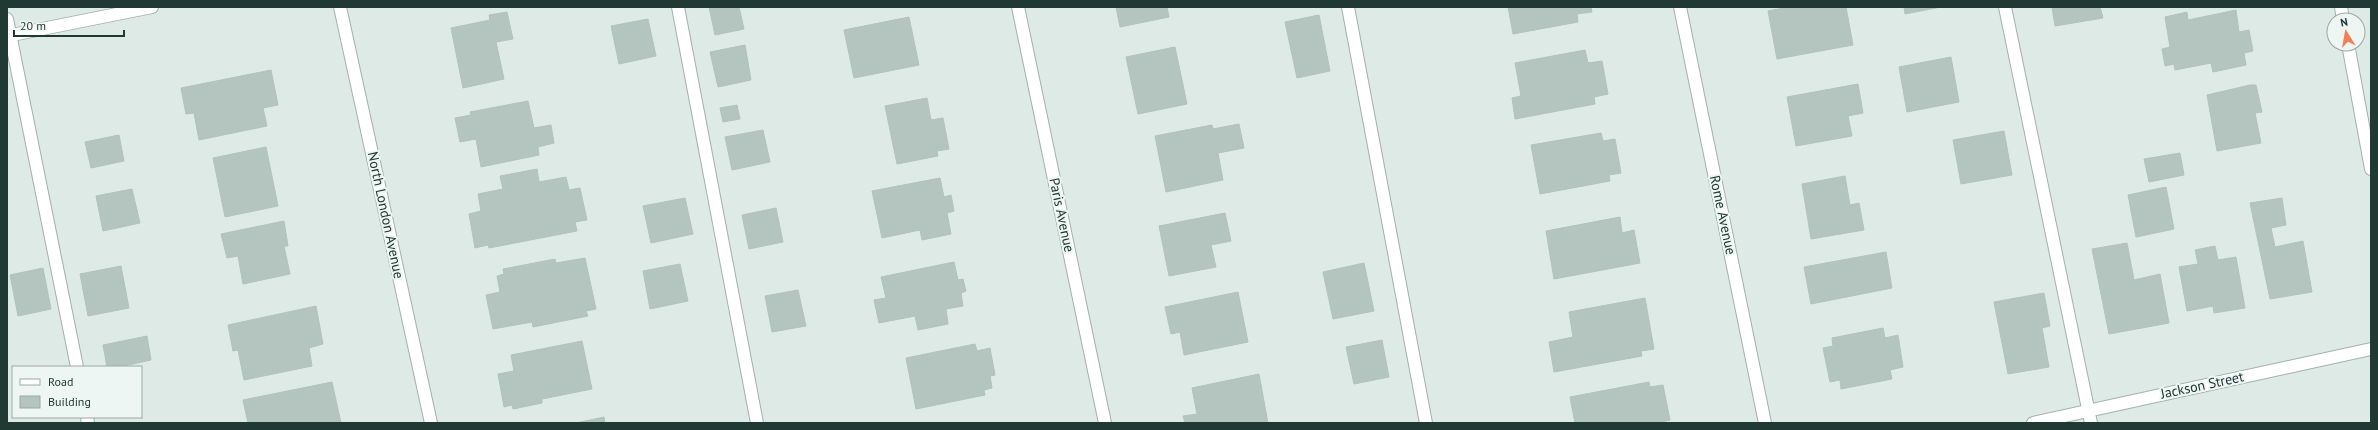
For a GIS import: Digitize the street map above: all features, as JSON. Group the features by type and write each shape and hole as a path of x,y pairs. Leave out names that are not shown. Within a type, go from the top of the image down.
{"street":[{"path":"9,36 152,7"},
{"name":"North London Avenue","path":"340,7 431,423"},
{"path":"678,7 757,423"},
{"name":"Paris Avenue","path":"1018,7 1105,423"},
{"path":"1348,7 1426,423"},
{"name":"Rome Avenue","path":"1680,7 1765,423"},
{"path":"2006,7 2091,423"},
{"path":"7,19 9,36 77,366"},
{"path":"2349,52 2371,169"},
{"name":"Jackson Street","path":"2032,423 2371,349"}],"building":[{"path":"709,7 739,7 744,29 715,35"},
{"path":"1116,7 1167,7 1169,17 1120,27"},
{"path":"1508,7 1591,7 1592,12 1577,14 1578,22 1513,34"},
{"path":"1789,7 1846,7 1853,45 1777,59 1768,11"},
{"path":"1904,7 1941,7 1905,14"},
{"path":"2052,7 2100,7 2103,18 2055,26"},
{"path":"2236,10 2239,32 2249,30 2253,51 2244,53 2246,65 2213,72 2211,63 2175,70 2174,64 2165,66 2162,49 2170,47 2165,17 2187,12 2188,20"},
{"path":"507,12 513,39 496,42 504,79 463,88 451,28 490,20 489,15"},
{"path":"1319,15 1330,71 1297,78 1285,22"},
{"path":"909,17 919,65 854,78 844,30"},
{"path":"648,19 656,56 619,64 611,26"},
{"path":"745,45 751,80 718,87 710,52"},
{"path":"1175,47 1187,104 1138,114 1126,57"},
{"path":"1585,50 1588,63 1602,61 1608,94 1594,97 1595,104 1515,119 1512,98 1521,96 1515,63"},
{"path":"1951,57 1959,102 1907,112 1899,67"},
{"path":"271,70 278,105 263,108 267,126 199,140 194,113 186,114 181,88"},
{"path":"1858,84 1863,113 1848,116 1852,136 1796,146 1787,97"},
{"path":"2256,85 2262,112 2255,113 2261,143 2217,151 2207,95"},
{"path":"927,98 931,120 943,118 949,149 937,151 938,156 897,164 885,106"},
{"path":"528,101 534,128 551,125 554,143 538,147 539,155 481,167 476,139 460,142 455,118 471,115 470,112"},
{"path":"737,105 740,119 723,122 720,108"},
{"path":"1239,124 1244,148 1218,153 1223,180 1166,192 1155,136 1212,125 1213,129"},
{"path":"763,130 770,162 732,170 725,137"},
{"path":"2004,131 2012,175 1961,184 1953,140"},
{"path":"1601,133 1603,141 1615,139 1621,173 1609,175 1610,181 1540,194 1531,145"},
{"path":"119,135 124,161 91,168 85,142"},
{"path":"266,147 278,206 225,217 213,158"},
{"path":"2180,153 2184,175 2149,182 2144,159"},
{"path":"537,169 539,182 566,177 569,190 580,188 587,220 575,222 577,231 489,248 488,245 475,248 469,214 481,211 478,194 503,189 500,176"},
{"path":"1845,176 1850,205 1859,203 1864,230 1811,239 1802,184"},
{"path":"940,178 944,197 951,195 954,211 947,213 951,234 922,240 920,230 882,238 872,191"},
{"path":"2166,187 2174,229 2136,237 2128,195"},
{"path":"132,189 140,223 103,231 96,196"},
{"path":"685,198 693,234 651,243 643,206"},
{"path":"2282,198 2286,225 2271,228 2275,247 2303,241 2312,292 2270,299 2250,203"},
{"path":"776,208 783,242 749,249 742,215"},
{"path":"1225,213 1231,241 1211,245 1216,267 1169,276 1159,226"},
{"path":"1620,217 1622,233 1634,230 1640,263 1554,279 1546,231"},
{"path":"284,221 288,246 284,246 290,274 243,284 238,256 227,258 221,234"},
{"path":"2127,243 2134,280 2160,274 2169,323 2109,334 2092,249"},
{"path":"2215,246 2218,260 2236,257 2245,308 2214,313 2213,306 2187,311 2179,267 2198,264 2195,250"},
{"path":"1886,252 1892,288 1811,304 1804,267"},
{"path":"585,258 596,309 586,311 588,316 533,327 532,322 493,329 486,295 500,292 497,276 504,274 503,269 555,259 556,263"},
{"path":"954,262 958,280 963,279 966,291 961,293 963,306 946,309 948,324 918,330 915,316 879,323 874,300 886,298 881,277"},
{"path":"1364,263 1374,311 1333,319 1323,272"},
{"path":"680,264 688,301 650,309 643,271"},
{"path":"121,266 129,308 88,316 80,274"},
{"path":"43,268 51,309 18,316 10,275"},
{"path":"798,290 806,326 772,332 765,296"},
{"path":"1238,292 1248,342 1184,355 1180,332 1171,334 1165,307"},
{"path":"2044,293 2050,326 2042,328 2049,367 2008,374 1994,302"},
{"path":"1645,298 1654,349 1641,351 1642,356 1554,372 1549,342 1573,337 1569,312"},
{"path":"316,306 323,344 309,348 312,366 244,380 238,350 233,351 228,325"},
{"path":"1883,328 1885,338 1898,335 1903,367 1890,370 1892,379 1841,389 1840,380 1830,382 1823,348 1833,346 1832,338"},
{"path":"147,336 151,360 124,366 107,366 103,345"},
{"path":"1382,340 1389,377 1354,384 1346,347"},
{"path":"582,341 592,389 542,399 542,403 513,409 512,405 504,407 498,374 514,371 511,355"},
{"path":"975,344 977,351 990,348 995,375 990,376 992,388 984,390 985,395 916,409 906,358"},
{"path":"1259,374 1268,423 1185,423 1183,416 1197,414 1192,388"},
{"path":"332,382 341,423 248,423 243,400"},
{"path":"1649,382 1650,387 1663,385 1670,420 1657,423 1575,423 1570,397"},
{"path":"604,417 605,423 576,423"}]}
